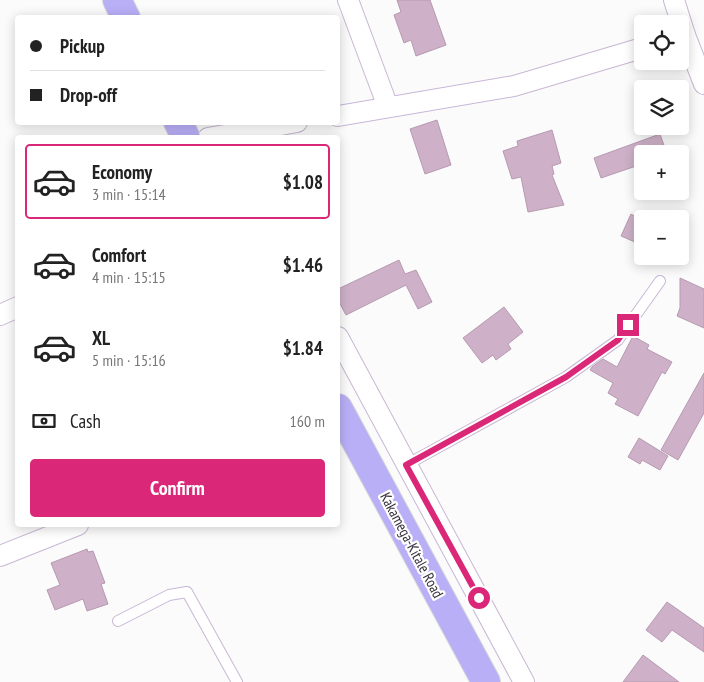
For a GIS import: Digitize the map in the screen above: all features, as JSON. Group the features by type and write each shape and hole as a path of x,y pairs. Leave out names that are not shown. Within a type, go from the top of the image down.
{"highway":[{"path":"117,0 124,15"},
{"name":"Kakamega-Kitale Road","path":"340,418 486,682"}],"street":[{"path":"348,0 388,107"},
{"path":"674,0 678,15"},
{"path":"340,116 514,86 634,50"},
{"path":"689,50 704,84"},
{"path":"236,135 283,125"},
{"path":"0,315 15,308"},
{"path":"340,341 524,682"},
{"path":"0,556 73,527"}],"lane":[{"path":"406,465 566,377 618,340 660,281"},
{"path":"118,621 169,595 187,592 237,682"}],"building":[{"path":"397,0 430,0 446,45 416,56 411,40 404,43 394,15 401,12"},
{"path":"437,120 451,165 425,174 410,129"},
{"path":"552,130 561,163 552,166 554,174 552,175 564,205 528,212 521,177 512,179 503,151 518,146 517,141"},
{"path":"657,135 660,135 664,145 634,145 634,167 601,178 594,158"},
{"path":"631,214 634,216 634,242 621,236"},
{"path":"399,260 405,274 416,270 432,302 418,309 406,285 346,315 340,304 340,288"},
{"path":"680,278 704,289 704,328 677,316 680,308"},
{"path":"504,307 523,332 508,344 511,349 496,360 493,355 482,363 463,338"},
{"path":"633,336 649,345 647,349 672,362 665,374 662,372 638,416 615,404 618,399 608,393 613,383 590,370 603,359 617,367"},
{"path":"704,373 704,413 678,460 661,450"},
{"path":"639,438 668,456 660,470 642,460 640,464 628,457"},
{"path":"87,549 88,552 93,551 105,583 101,584 108,604 87,611 83,599 55,610 47,590 60,585 51,563"},
{"path":"667,602 704,628 704,652 672,630 662,642 646,630"},
{"path":"643,655 679,682 623,682"}],"route":[{"path":"479,598 406,465 566,377 618,340 628,325"}]}
